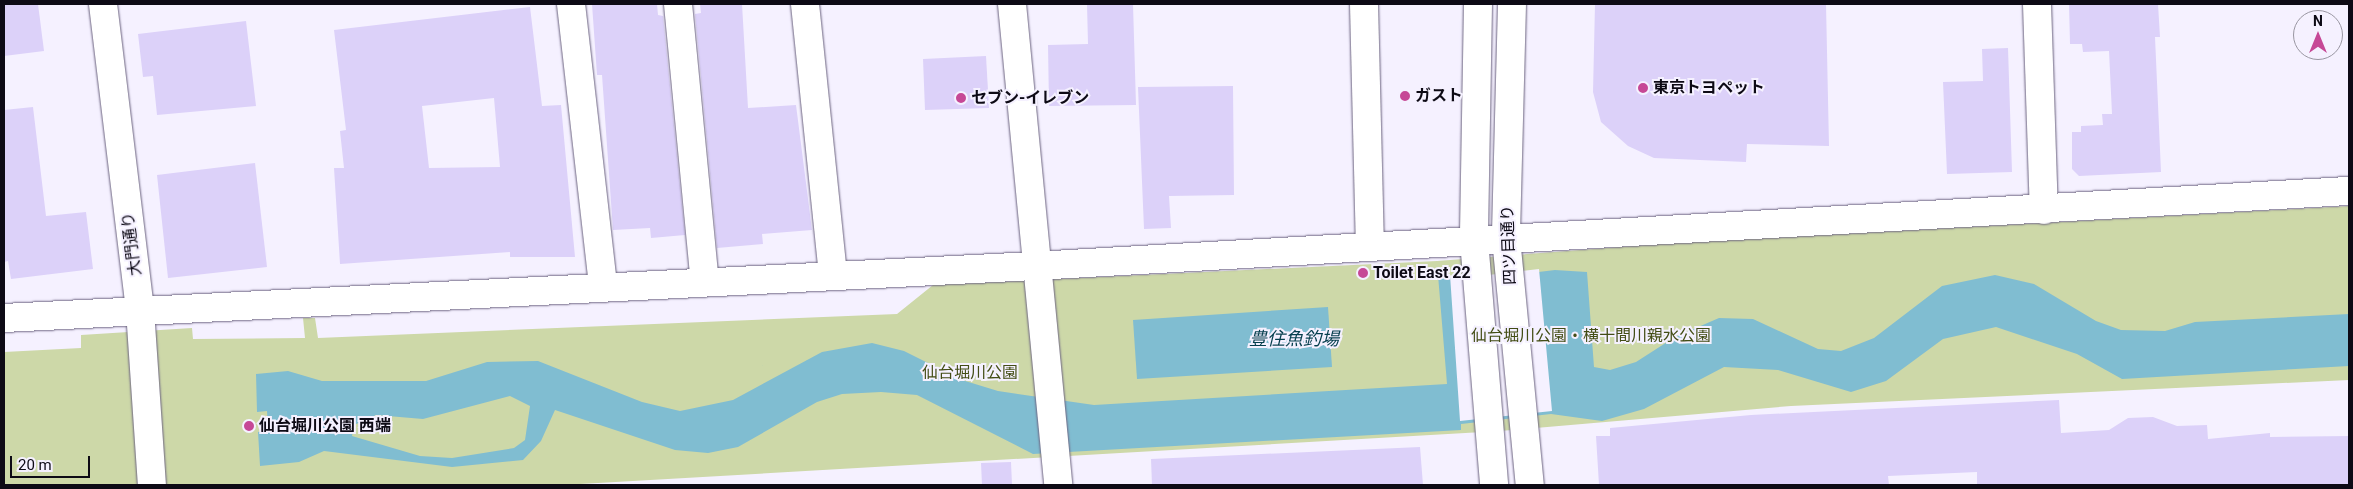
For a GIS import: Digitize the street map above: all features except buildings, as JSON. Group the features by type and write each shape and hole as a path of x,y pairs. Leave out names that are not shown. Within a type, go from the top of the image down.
{"street":[{"name":"大門通り","path":"103,4 140,310 152,485"},
{"path":"571,4 603,287"},
{"path":"678,4 705,282"},
{"path":"805,4 833,275"},
{"path":"1012,4 1035,266 1058,485"},
{"path":"1364,4 1370,247"},
{"name":"四ツ目通り","path":"1478,4 1475,251 1494,485"},
{"name":"四ツ目通り","path":"1512,4 1507,248 1530,485"},
{"path":"2037,4 2044,210"},
{"path":"4,318 1035,266 1370,247 1475,251 2044,210 2349,191"}],"green space":[{"name":"仙台堀川公園","path":"2349,206 2349,380 1791,406 1500,431 563,485 4,485 4,352 81,348 81,335 192,328 193,339 305,338 303,318 315,318 318,338 897,314 933,285 1437,261 1659,244"}],"water":[{"path":"1555,270 1587,272 1594,367 1610,370 1636,362 1675,337 1719,318 1753,319 1818,349 1841,351 1874,338 1942,286 1995,275 2034,284 2096,321 2121,330 2165,331 2195,322 2349,314 2349,366 2122,379 2077,354 1996,327 1943,339 1886,381 1851,392 1778,370 1724,367 1644,409 1602,421 1551,414 1461,424 1461,430 1033,454 917,395 881,392 842,394 817,402 738,447 708,453 675,450 555,410 541,441 523,460 452,467 324,451 299,462 260,466 258,432 268,430 267,411 257,412 256,374 288,371 322,381 426,381 487,362 538,361 642,402 680,411 733,400 822,352 872,343 904,351 962,380 998,391 1094,405 1447,384 1438,275 1446,274 1454,282","holes":["510,396 530,406 525,440 514,448 452,458 420,456 352,436 354,425 376,415 423,419"]},
{"name":"豊住魚釣場","path":"1328,307 1332,367 1137,379 1133,320"}],"pier":[{"path":"1539,269 1552,411 1460,421 1450,275 1455,279"}],"place":[{"name":"東京トヨペット","path":"1643,88"},
{"name":"ガスト","path":"1405,96"},
{"name":"セブン-イレブン","path":"961,98"},
{"name":"Toilet East 22","path":"1363,273"},
{"name":"仙台堀川公園 西端","path":"249,426"}],"park label":[{"name":"仙台堀川公園・横十間川親水公園","path":"1591,336"}]}
